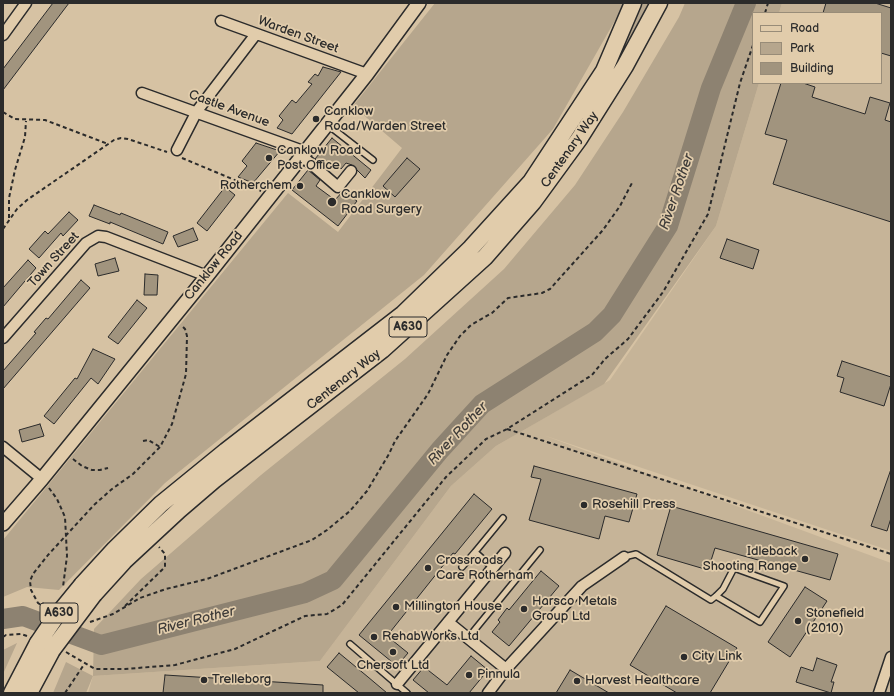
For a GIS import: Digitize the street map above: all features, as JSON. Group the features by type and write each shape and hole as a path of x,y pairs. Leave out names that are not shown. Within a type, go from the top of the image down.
{"main road":[{"name":"Centenary Way","path":"29,693 52,650 88,589 161,504 226,451 403,314 471,248 531,182 604,71 633,3"},
{"name":"Centenary Way","path":"12,693 38,643 54,618 124,561 214,480 382,350 490,252 537,196 579,139 625,66 659,3"}],"street":[{"path":"3,34 26,3"},
{"name":"Canklow Road","path":"3,524 42,480 207,276 367,74 419,3"},
{"name":"Warden Street","path":"220,21 367,74"},
{"path":"175,154 197,111 256,34"},
{"name":"Castle Avenue","path":"142,92 197,111 304,154"},
{"path":"304,154 338,187 351,171"},
{"name":"Town Street","path":"3,338 91,238 98,236 106,238 207,276"},
{"path":"3,447 42,480"},
{"path":"397,684 505,553"},
{"path":"488,693 506,669 582,586 624,557"},
{"path":"448,622 506,669"},
{"path":"879,693 891,657"}],"lane":[{"path":"327,124 373,160"},
{"path":"462,567 502,518"},
{"path":"468,638 540,550"},
{"path":"474,552 493,568"},
{"path":"624,557 636,554 711,600 723,589 734,568 784,586 760,622 716,596"},
{"path":"350,644 407,693"}],"path":[{"path":"65,693 85,663 95,669 125,669 175,665 235,649 305,616 327,614 342,605 446,476 486,440 507,429 592,375 605,359 628,339 663,292 708,214 740,83 752,49"},
{"path":"3,112 15,120 45,120 108,144"},
{"path":"9,219 10,198 15,170 25,137 26,121"},
{"path":"3,229 9,219 26,200 108,144 121,138 175,154 271,195"},
{"path":"88,622 95,621 140,598 166,589 207,579 312,540 328,530 350,511 367,491 395,441 428,394 448,355 460,336 471,325 492,313 508,298 542,293 550,289 603,230 620,206 633,181"},
{"path":"51,611 38,603 31,590 30,581 33,574 48,555 94,505 112,489 133,474 160,447 172,424 186,374 187,336 185,329 172,318"},
{"path":"507,429 891,554"},
{"path":"143,441 148,440 160,447"},
{"path":"64,452 82,466 92,470 108,468"},
{"path":"42,480 57,499 65,517 67,556 63,589"},
{"path":"122,608 165,567 165,554 157,544"}],"shaded area":[{"path":"782,3 891,3 891,551 543,435 891,563 891,693 88,693 93,676 320,661 451,486 496,446 610,380 716,226 759,84 882,84 882,12 779,12"}],"green space":[{"path":"435,3 625,3 553,129 424,275 165,483 59,590 27,587 3,597 3,540 288,193 338,232 402,148 353,106"},
{"path":"642,3 651,3 607,81"},
{"path":"685,3 782,3 779,12 752,12 752,84 759,84 716,226 604,384 496,446 451,486 320,661 93,676 94,629 141,579 261,475 405,359 504,269 575,185 623,112 679,17"},
{"path":"17,643 3,674 3,650"},
{"path":"66,662 93,676 86,693 53,693"}],"building":[{"path":"53,3 69,3 3,90 3,69"},
{"path":"826,3 875,3 891,8 891,56 882,53 882,12 823,12"},
{"path":"323,67 341,72 292,134 277,128 283,120 279,116 292,100 296,103 312,84 308,82 315,74 318,76"},
{"path":"781,84 806,84 815,87 812,97 865,114 870,97 890,103 885,120 891,122 891,222 773,184 787,140 765,134"},
{"path":"332,138 371,170 365,178 352,165 346,163 341,169 333,162 327,169 315,159"},
{"path":"256,143 280,151 253,183 238,177 247,166 242,161"},
{"path":"407,158 420,169 395,197 383,186"},
{"path":"308,170 320,180 316,186 335,200 343,191 357,201 338,226 292,190"},
{"path":"225,187 235,195 207,231 197,223"},
{"path":"94,205 120,215 121,213 168,232 163,244 110,222 110,224 89,216"},
{"path":"69,212 78,220 63,236 61,233 39,258 29,249 45,231 48,234"},
{"path":"193,228 198,240 178,247 173,236"},
{"path":"727,239 759,250 753,269 720,258"},
{"path":"115,258 119,271 98,276 95,264"},
{"path":"28,260 36,268 3,307 3,288"},
{"path":"145,274 158,275 157,295 144,295"},
{"path":"81,280 90,288 3,389 3,371 36,333 34,332 46,318 48,319"},
{"path":"137,300 147,308 118,344 108,337"},
{"path":"93,349 115,359 98,384 91,378 54,424 44,416 75,378 77,379"},
{"path":"842,361 891,377 891,384 884,406 840,392 844,378 837,376"},
{"path":"40,424 44,436 22,442 19,430"},
{"name":"Rosehill Press","path":"534,466 637,494 629,522 605,516 599,539 529,520 541,479 531,477"},
{"path":"890,472 891,518 887,531 871,526"},
{"path":"474,494 492,509 455,554 453,553 387,636 408,653 397,666 359,635"},
{"path":"671,506 838,554 830,580 715,548 708,570 657,555"},
{"name":"Harsco Metals Group Ltd","path":"541,571 559,586 509,646 492,632 500,622 498,620 507,608 509,610"},
{"path":"805,587 827,601 790,657 768,642"},
{"name":"City Link","path":"666,606 737,648 710,693 677,693 630,665"},
{"path":"339,653 387,693 359,693 327,667"},
{"path":"471,656 488,670 469,693 429,693 413,680 424,667 447,685"},
{"path":"817,658 837,665 831,682 834,682 831,693 796,682 801,667 813,671"},
{"name":"Harvest Healthcare","path":"570,670 609,693 556,693"},
{"name":"Trelleborg","path":"165,675 323,685 323,693 163,693"}],"waterway":[{"name":"River Rother","path":"3,619 23,616 101,645 305,593 333,580 440,450 482,404 595,332 612,315 668,226 711,88 746,3"}],"place":[{"name":"Canklow Road/Warden Street","path":"316,119"},
{"name":"Canklow Road Post Office","path":"269,158"},
{"name":"Rotherchem","path":"300,186"},
{"name":"Canklow Road Surgery","path":"332,202"},
{"name":"Rosehill Press","path":"584,505"},
{"name":"Idleback Shooting Range","path":"805,559"},
{"name":"Crossroads Care Rotherham","path":"428,568"},
{"name":"Millington House","path":"396,607"},
{"name":"Harsco Metals Group Ltd","path":"524,609"},
{"name":"Stonefield (2010)","path":"798,621"},
{"name":"RehabWorks Ltd","path":"374,637"},
{"name":"Chersoft Ltd","path":"393,652"},
{"name":"City Link","path":"684,657"},
{"name":"Pinnula","path":"469,675"},
{"name":"Trelleborg","path":"204,680"},
{"name":"Harvest Healthcare","path":"577,681"}]}
